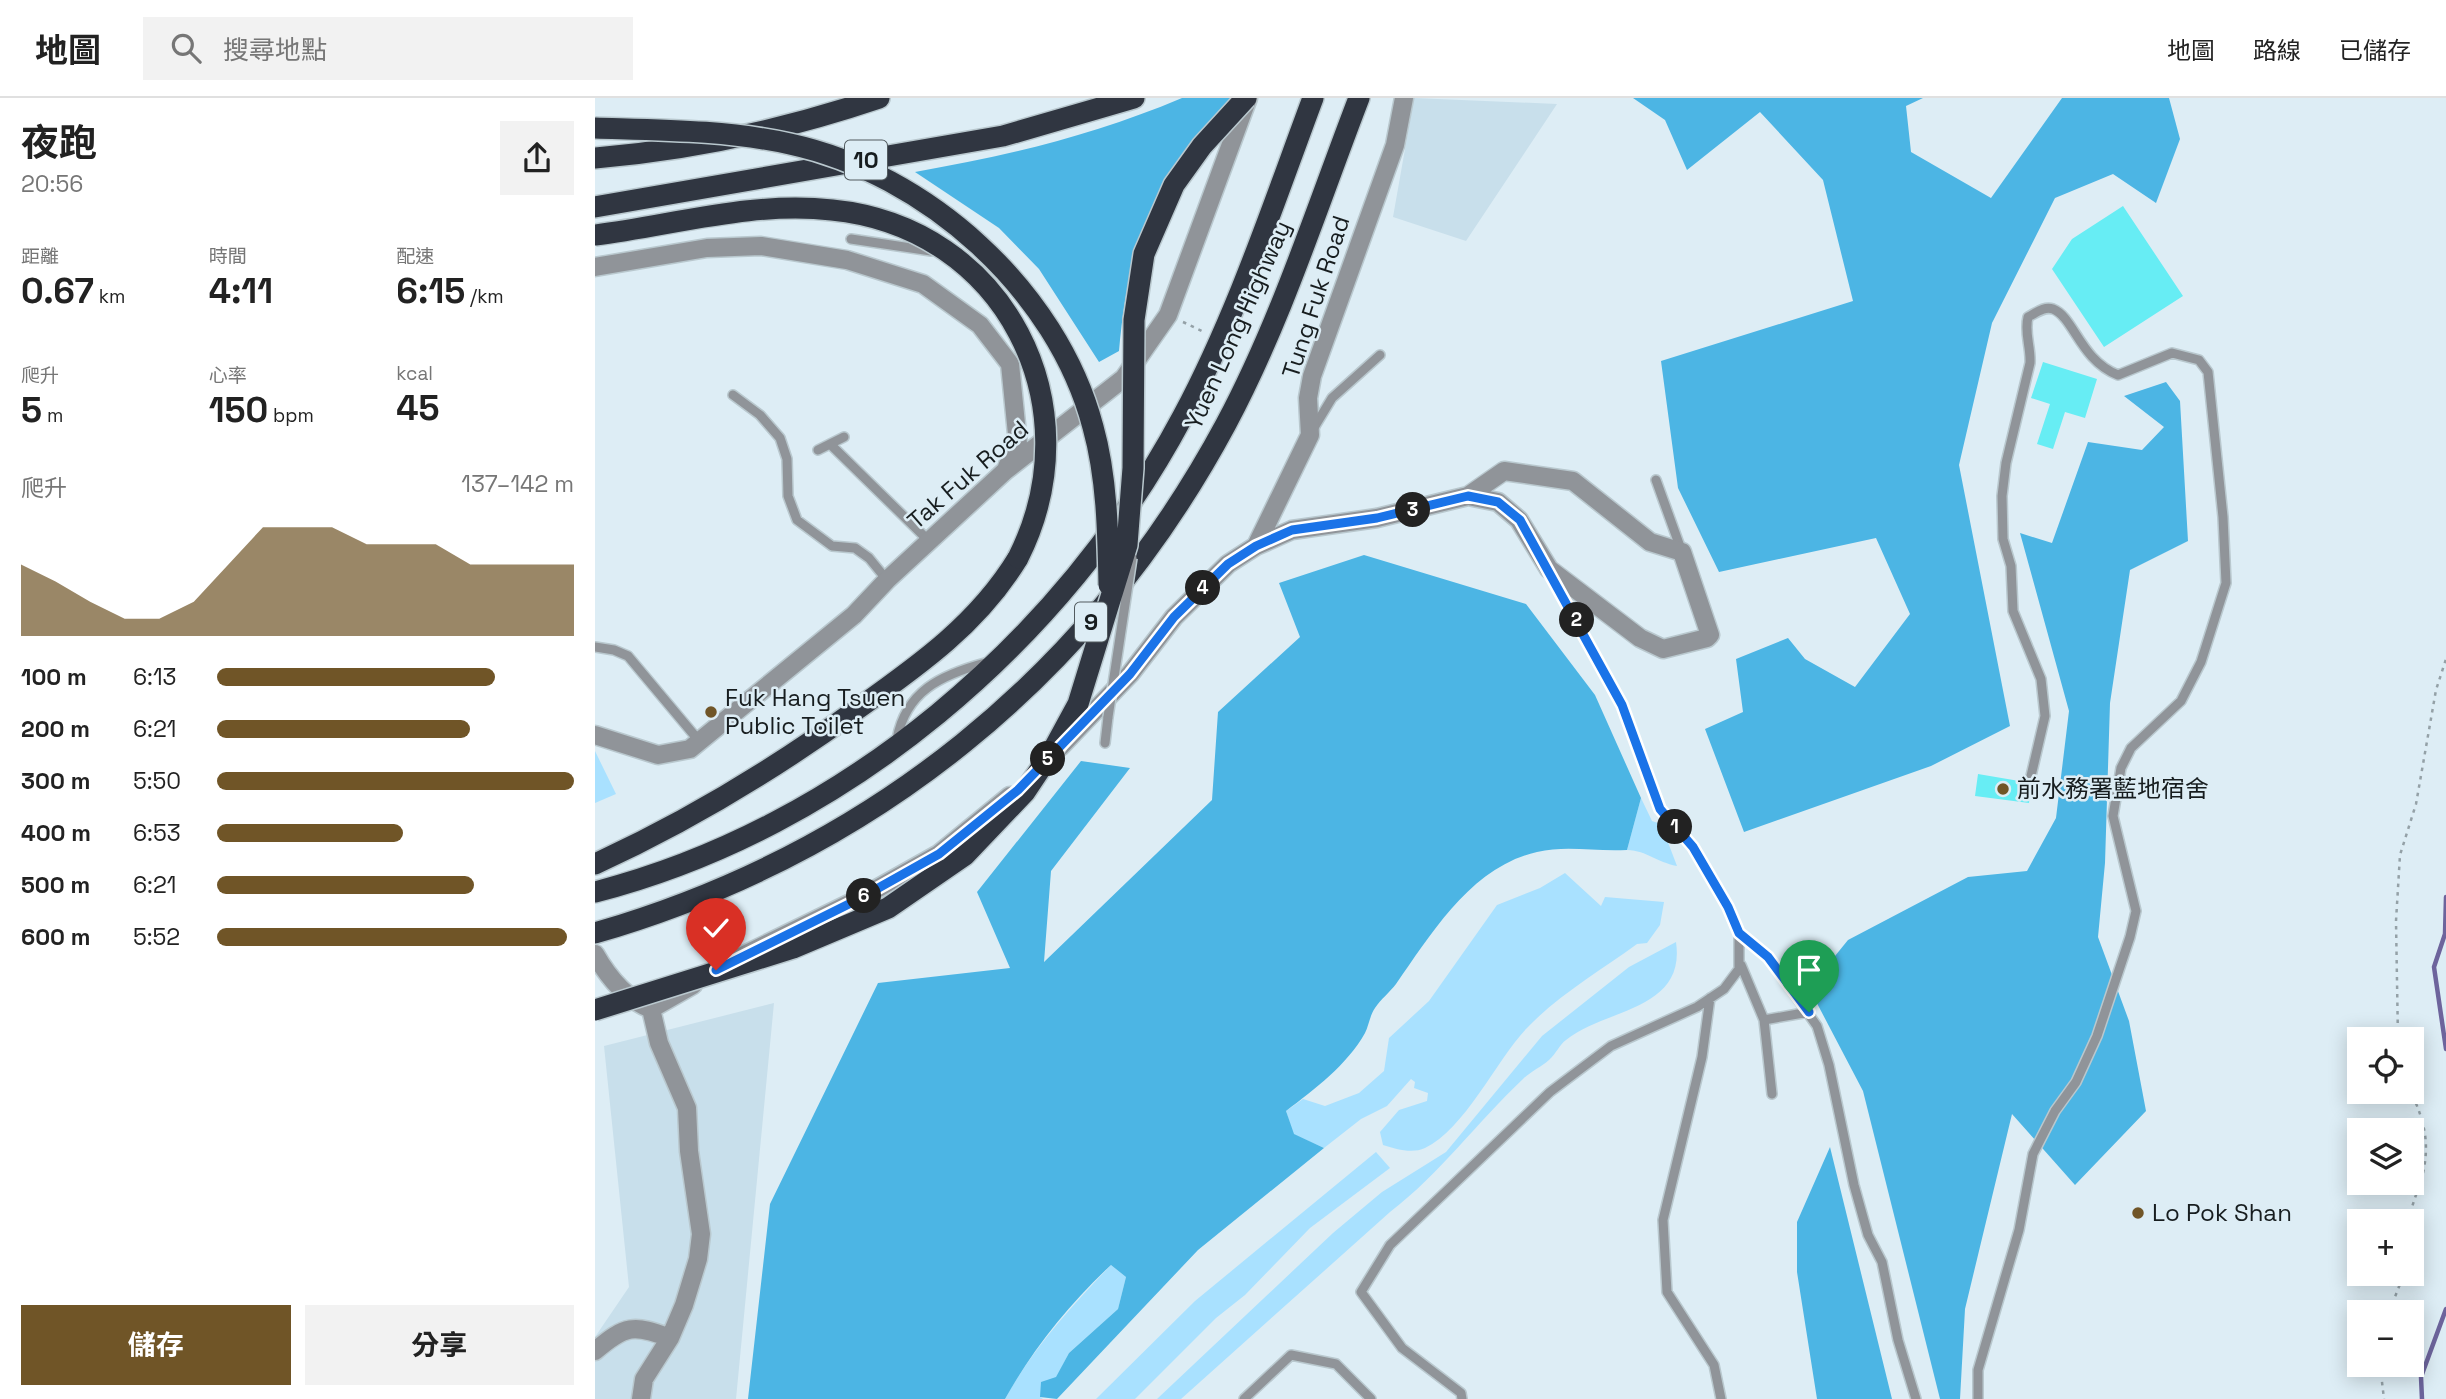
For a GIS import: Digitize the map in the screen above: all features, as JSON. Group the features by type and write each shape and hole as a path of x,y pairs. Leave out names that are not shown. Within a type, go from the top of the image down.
{"highway":[{"name":"10","path":"595,158 654,152 759,132 879,98"},
{"name":"10","path":"595,207 1003,136 1134,98"},
{"path":"595,1010 825,936 888,908 948,869 1008,813 1053,750 1078,704 1127,545 1133,468 1134,320 1144,254 1174,185 1202,146 1247,98"},
{"name":"Yuen Long Highway","path":"595,892 663,870 738,839 815,798 896,744 999,659 1050,606 1101,546 1182,418 1234,308 1313,98"},
{"name":"Yuen Long Highway","path":"596,940 753,876 839,832 961,747 1009,706 1084,631 1158,536 1227,422 1277,311 1359,98"},
{"path":"595,128 745,136 812,149 858,166 904,189 970,236 1004,271 1038,314 1068,363 1088,411 1101,469 1108,547 1109,609"},
{"path":"595,235 753,210 813,208 883,220 916,233 953,256 979,278 1008,314 1029,353 1041,389 1048,440 1045,477 1033,526 1018,558 981,609 907,674 762,776 694,816 595,864"}],"street":[{"name":"Tak Fuk Road","path":"595,735 658,755 681,753 700,742 854,615 887,580 1005,471 1124,378 1168,314 1247,98"},
{"name":"Tung Fuk Road","path":"1256,546 1310,435 1308,398 1312,376 1395,145 1404,98"},
{"path":"595,267 707,248 761,246 847,260 923,284 979,325 1010,364 1018,444 1005,471"},
{"path":"651,1009 716,970 857,900 939,854 1018,790 1130,674 1174,617 1228,564 1256,546 1292,530 1377,518 1468,496 1504,471 1573,481 1650,542 1682,552 1711,631 1707,638 1663,649 1640,638 1549,569 1520,520 1498,502 1468,496"},
{"path":"596,940 621,989 638,1004 651,1009"},
{"path":"641,1399 645,1379 670,1338 698,1259 701,1234 689,1151 687,1108 659,1043 651,1009"},
{"path":"595,1351 615,1333 630,1328 643,1328 670,1338"}],"lane":[{"path":"851,239 953,256"},
{"path":"1978,1399 1978,1370 2019,1230 2032,1154 2055,1111 2075,1082 2097,1036 2136,911 2113,816 2121,768 2131,748 2181,701 2201,662 2226,583 2223,517 2208,372 2199,360 2172,354 2118,375 2103,369 2088,356 2062,316 2053,309 2042,309 2028,317 2025,327 2031,350 2030,363 2006,463 2002,496 2003,539 2011,566 2013,611 2041,679 2045,716 2031,776"},
{"path":"1310,435 1332,398 1380,355"},
{"path":"733,395 760,415 780,438 787,458 788,496 797,520 832,546 855,548 869,558 887,580"},
{"path":"818,450 843,437"},
{"path":"830,444 929,541"},
{"path":"1105,743 1133,548 1133,468"},
{"path":"1656,480 1682,552"},
{"path":"1462,1399 1461,1394 1402,1348 1361,1292 1390,1245 1550,1092 1611,1046 1697,1007 1732,979 1739,969 1739,933 1728,907 1693,847 1660,809 1622,705 1549,569"},
{"path":"595,647 614,650 628,656 700,742"},
{"path":"1739,933 1768,957 1817,1026 1829,1065 1854,1185 1868,1235 1882,1262 1898,1340 1916,1399"},
{"path":"1739,962 1764,1020 1772,1094"},
{"path":"1710,998 1702,1057 1663,1220 1667,1292 1714,1365 1721,1399"},
{"path":"1764,1020 1809,1012"},
{"path":"1244,1399 1290,1355 1336,1364 1371,1399"}],"path":[{"path":"1168,314 1207,334"},
{"path":"2398,1027 2396,921 2400,855 2416,804 2436,690 2446,659"},
{"path":"2413,1209 2423,1172 2425,1141 2425,1121 2417,1104"},
{"path":"2381,1377 2384,1399"}],"shaded area":[{"path":"1182,98 1234,98 1206,125 1165,182 1138,244 1123,313 1119,351 1099,362 1039,269 999,228 915,172 984,159 1083,134"},
{"path":"1414,98 1557,104 1466,241 1393,217"},
{"path":"1633,98 1923,98 1906,106 1911,152 1991,198 2062,98 2169,98 2180,139 2156,203 2113,174 2055,198 1992,323 1959,465 2010,726 1931,766 1744,832 1705,729 1743,712 1736,659 1788,638 1805,659 1855,687 1910,614 1876,538 1719,572 1678,488 1661,361 1853,301 1823,180 1760,112 1687,170 1665,120"},
{"path":"2166,382 2180,401 2188,541 2130,570 2110,703 2105,863 2098,937 2129,1021 2146,1111 2075,1185 2012,1114 1965,1309 1960,1399 1940,1399 1863,1091 1809,988 1848,940 1968,877 2027,871 2056,818 2069,711 2020,533 2052,543 2088,442 2142,450 2164,427 2124,396"},
{"path":"1364,555 1526,604 1595,695 1641,798 1627,850 1559,849 1537,852 1513,860 1492,872 1455,904 1396,984 1377,1005 1358,1045 1340,1066 1286,1111 1294,1134 1324,1148 1198,1250 1057,1399 1040,1397 1041,1382 1056,1377 1069,1353 1118,1309 1126,1277 1111,1265 1053,1328 1027,1362 1005,1399 748,1399 770,1204 878,983 1010,968 977,892 1081,761 1130,768 1051,871 1044,962 1212,800 1218,712 1300,637 1279,583"},
{"path":"595,751 616,794 595,803"},
{"path":"1641,798 1652,821 1661,824 1677,866 1641,852 1627,850"},
{"path":"1565,873 1601,906 1605,897 1664,902 1660,925 1647,943 1637,944 1538,1017 1515,1043 1466,1111 1439,1139 1425,1148 1409,1151 1383,1145 1380,1132 1399,1110 1427,1101 1428,1093 1414,1088 1415,1082 1411,1079 1387,1106 1361,1119 1324,1148 1293,1134 1286,1111 1303,1099 1325,1106 1359,1093 1384,1071 1389,1038 1429,1001 1497,905 1540,888"},
{"path":"1676,942 1676,965 1669,982 1656,995 1640,1005 1583,1029 1561,1044 1549,1060 1526,1076 1506,1095 1426,1181 1181,1399 1157,1399 1333,1233 1382,1192 1446,1152 1542,1036 1629,967"},
{"path":"774,1003 736,1399 595,1399 595,1337 629,1287 604,1046"},
{"path":"1830,1147 1892,1399 1817,1399 1797,1272 1797,1222"},
{"path":"1376,1152 1390,1168 1310,1228 1245,1295 1216,1318 1135,1399 1096,1399 1195,1301"},
{"path":"1111,1265 1126,1277 1118,1309 1069,1353 1056,1378 1040,1397 1043,1399 1005,1399 1040,1345"}],"building":[{"path":"2123,206 2183,296 2104,347 2052,269 2072,239"},
{"path":"2043,362 2097,379 2085,418 2065,412 2053,449 2037,444 2050,404 2031,398"},
{"name":"前水務署藍地宿舍","path":"1978,774 2031,783 2029,803 1975,796"}],"waterway":[{"path":"2446,897 2445,934 2434,967 2446,1049"},
{"path":"2422,1399 2421,1377 2446,1309"}],"place":[{"name":"Fuk Hang Tsuen Public Toilet","path":"711,712"},
{"name":"前水務署藍地宿舍","path":"2003,789"},
{"name":"Lo Pok Shan","path":"2138,1213"}],"route":[{"path":"716,970 791,930 857,900 939,854 1018,790 1130,674 1174,617 1228,564 1256,546 1292,530 1377,518 1468,496 1498,502 1520,520 1622,705 1660,809 1693,847 1728,907 1739,933 1768,957 1809,1012"}]}
